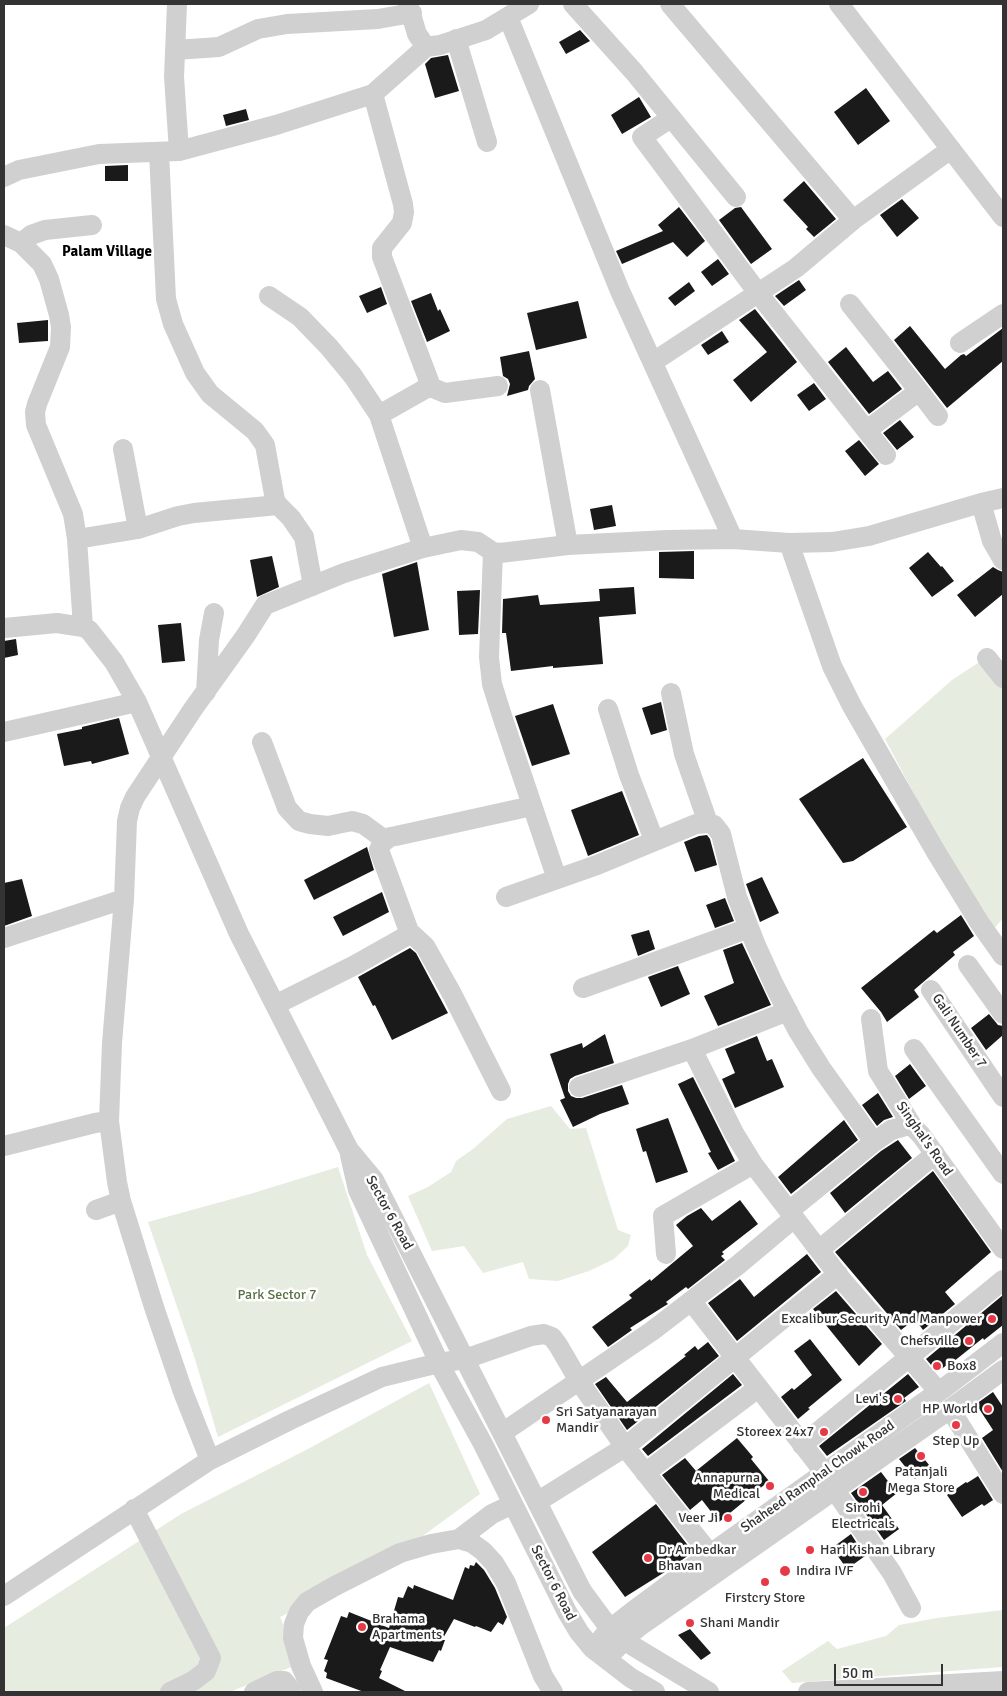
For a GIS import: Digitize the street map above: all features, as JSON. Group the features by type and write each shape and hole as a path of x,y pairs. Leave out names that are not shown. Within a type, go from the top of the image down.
{"street":[{"path":"177,4 169,151 166,299 173,324 195,373 210,394 246,423 261,438 265,445 273,492 278,506 291,518 304,537 313,586"},
{"path":"4,177 19,170 99,154 169,151 276,125 373,94 426,47 440,45 486,30 529,4"},
{"path":"574,4 634,72 736,197"},
{"path":"670,4 853,220"},
{"path":"839,4 1003,217"},
{"path":"175,50 219,47 258,29 287,24 378,19 410,8 417,34 426,47"},
{"path":"508,17 620,291 733,539"},
{"path":"456,39 487,142"},
{"path":"373,94 404,204 402,223 382,248 382,257 428,376 428,386"},
{"path":"672,118 642,137 758,293 886,455"},
{"path":"653,362 796,268 853,220 951,149"},
{"path":"12,239 45,230 92,225"},
{"path":"12,239 42,264 49,279 61,327 60,347 35,412 36,425 42,442 70,505 77,539 83,627"},
{"path":"269,296 300,317 329,347 354,376 379,416 423,548"},
{"path":"850,304 938,416"},
{"path":"960,343 1003,314"},
{"path":"428,386 445,393 498,386"},
{"path":"379,416 428,386"},
{"path":"540,390 568,544"},
{"path":"867,430 919,391"},
{"path":"123,449 138,529"},
{"path":"210,1460 183,1392 154,1308 121,1202 109,1121 112,1043 124,899 127,821 130,808 135,797 193,709 265,605 344,572 423,548 461,540 478,542 493,552 509,552 568,544 733,539 789,543 832,542 869,536 1003,498"},
{"path":"980,503 992,541 1003,560"},
{"path":"77,539 138,529 178,516 194,513 278,506"},
{"path":"789,543 832,666 852,706 936,852 979,922 1003,956"},
{"path":"493,552 489,657 492,684 557,879"},
{"path":"206,692 208,640 214,613"},
{"path":"4,628 57,623 83,627 89,630 101,643 114,662 137,702 239,934 349,1150"},
{"path":"987,658 1003,678"},
{"path":"671,693 684,754 708,823"},
{"path":"4,732 137,702"},
{"path":"608,709 628,776 654,840"},
{"path":"262,742 287,808 299,821 328,826 352,820 363,824 385,840"},
{"path":"501,1091 452,994 425,946 410,934 379,850 380,845 385,840 396,836 532,806"},
{"path":"506,897 597,865 696,824 708,823 714,825 721,834 738,897 749,928 788,1011 821,1068 874,1142"},
{"path":"4,938 124,899"},
{"path":"583,988 749,928"},
{"path":"275,1006 410,934"},
{"path":"968,965 1003,1014"},
{"name":"Gali Number 7","path":"931,990 1003,1098"},
{"path":"579,1087 692,1049 788,1011"},
{"name":"Singhal's Road","path":"871,1019 878,1071 914,1127 1003,1249"},
{"path":"692,1049 734,1133 753,1164 838,1274 939,1392"},
{"path":"914,1049 1003,1174"},
{"path":"4,1146 109,1121"},
{"path":"502,1433 619,1355 692,1302 738,1265 791,1215 874,1142 894,1128 909,1125 914,1127"},
{"name":"Sector 6 Road","path":"349,1150 374,1180 582,1591 617,1634 709,1692"},
{"name":"Sector 6 Road","path":"349,1150 358,1190 439,1363 483,1444 567,1612 579,1632 599,1654 631,1678 655,1692"},
{"path":"819,1250 935,1154"},
{"path":"666,1254 663,1216 753,1164"},
{"path":"96,1210 121,1202"},
{"path":"537,1502 625,1447 838,1274"},
{"path":"802,1445 1003,1280"},
{"path":"692,1302 829,1481 892,1573 911,1608"},
{"path":"4,1596 210,1460 382,1376 465,1359 531,1336 544,1334 552,1337 558,1344 579,1381 625,1447 710,1554"},
{"name":"Shaheed Ramphal Chowk Road","path":"617,1634 640,1626 829,1481 1003,1343"},
{"name":"Shaheed Ramphal Chowk Road","path":"617,1634 710,1554 950,1409 1003,1370"},
{"path":"645,1473 758,1388"},
{"path":"950,1409 1003,1494"},
{"path":"459,1539 492,1514 513,1504"},
{"path":"134,1510 211,1658 206,1671 193,1681 170,1692"},
{"path":"313,1692 301,1666 293,1638 294,1624 299,1612 307,1602 400,1553 439,1542 459,1539 472,1543 484,1551 494,1563 506,1583 543,1676 553,1692"},
{"path":"599,1654 617,1634"},
{"path":"254,1692 277,1681 284,1681 291,1692"},
{"path":"808,1692 1003,1681"}],"green space":[{"path":"984,659 1003,673 1003,918 994,929 948,858 885,739 952,680"},
{"path":"551,1106 570,1129 586,1128 618,1230 631,1235 628,1246 614,1259 589,1271 558,1281 529,1279 523,1262 483,1273 464,1246 432,1251 408,1196 428,1187 451,1172 456,1161 473,1149 507,1119"},
{"name":"Park Sector 7","path":"338,1167 367,1255 412,1341 218,1437 195,1359 148,1222"},
{"path":"429,1383 480,1494 375,1571 280,1617 301,1663 230,1692 4,1692 4,1628 181,1514 306,1450"},
{"path":"1003,1610 1003,1667 792,1683 782,1671 828,1641 837,1649 886,1636 899,1625 937,1618"}],"building":[{"path":"580,30 590,41 566,54 559,42"},
{"path":"448,55 459,91 435,98 425,64 431,58"},
{"path":"866,88 890,121 858,145 834,112"},
{"path":"639,97 651,117 622,134 611,115"},
{"path":"246,109 249,120 226,126 223,115"},
{"path":"128,165 128,181 105,181 105,166"},
{"path":"804,181 836,219 814,237 806,229 808,227 783,200"},
{"path":"902,199 919,218 897,237 880,215"},
{"path":"679,207 705,241 687,257 673,242 622,264 616,251 663,231 658,225"},
{"path":"741,207 772,249 751,264 719,220 735,208"},
{"path":"718,259 729,274 712,286 701,272"},
{"path":"799,280 806,290 784,306 775,296"},
{"path":"689,282 695,291 675,306 668,298"},
{"path":"381,287 387,304 367,313 359,296"},
{"path":"431,293 438,311 440,309 450,331 427,342 411,301"},
{"path":"578,301 587,338 536,350 527,313"},
{"path":"755,309 797,362 751,402 733,380 767,352 739,320"},
{"path":"48,320 48,341 19,343 17,323"},
{"path":"910,326 945,369 961,355 964,354 966,356 1003,328 1003,361 947,408 894,340"},
{"path":"722,331 729,342 708,355 701,345"},
{"path":"846,347 873,382 888,371 902,389 869,414 828,362"},
{"path":"529,351 535,379 528,390 507,396 510,384 508,379 503,376 500,357"},
{"path":"814,383 826,399 809,411 797,395"},
{"path":"900,420 914,437 897,450 883,433"},
{"path":"859,440 879,464 865,476 845,451"},
{"path":"612,505 616,526 594,530 590,509"},
{"path":"694,551 694,579 659,578 659,552"},
{"path":"928,552 954,581 932,597 909,568"},
{"path":"272,556 279,587 257,597 250,560"},
{"path":"417,562 429,630 394,637 382,574"},
{"path":"993,567 1003,572 1003,594 975,617 957,595"},
{"path":"634,587 636,614 599,617 603,664 553,668 553,666 511,671 506,633 502,633 503,599 538,595 540,605 600,601 599,589"},
{"path":"480,590 478,634 459,635 457,591"},
{"path":"181,623 185,661 162,663 158,625"},
{"path":"16,639 18,655 4,658 4,641"},
{"path":"661,702 667,730 651,735 642,708"},
{"path":"553,704 570,754 532,766 515,716"},
{"path":"119,718 129,754 92,764 91,761 64,766 57,734"},
{"path":"863,758 907,827 853,861 843,863 799,799"},
{"path":"622,791 639,835 588,856 571,810"},
{"path":"707,835 710,839 717,865 695,872 684,842"},
{"path":"367,847 374,870 314,900 304,880"},
{"path":"762,877 779,913 760,922 746,884"},
{"path":"22,879 32,916 4,926 4,883"},
{"path":"382,892 389,912 343,936 333,917"},
{"path":"725,898 734,921 715,928 706,905"},
{"path":"961,915 974,936 953,952 955,955 914,990 919,997 887,1022 861,988 934,930 937,933"},
{"path":"649,930 655,949 638,956 631,935"},
{"path":"742,943 771,1005 718,1026 704,996 734,983 723,950"},
{"path":"410,948 416,953 448,1013 392,1040 375,1005 373,1006 358,977"},
{"path":"678,966 690,994 661,1007 648,977"},
{"path":"989,1014 998,1025 1003,1026 1003,1035 986,1050 971,1028"},
{"path":"605,1034 614,1063 570,1079 568,1091 571,1096 582,1098 622,1085 629,1104 600,1114 573,1127 560,1100 565,1098 550,1054 582,1043 583,1048"},
{"path":"757,1036 767,1061 772,1059 784,1087 735,1108 722,1079 735,1073 725,1049"},
{"path":"910,1064 926,1086 909,1099 895,1076"},
{"path":"693,1077 735,1161 718,1170 708,1153 711,1152 678,1084"},
{"path":"878,1093 893,1117 884,1120 877,1126 862,1105"},
{"path":"668,1118 688,1172 656,1183 646,1151 643,1152 636,1129"},
{"path":"844,1120 858,1140 791,1194 778,1177"},
{"path":"898,1140 912,1158 845,1213 830,1193 881,1151"},
{"path":"933,1171 991,1252 945,1292 955,1304 923,1330 915,1319 901,1330 835,1252"},
{"path":"740,1200 758,1224 722,1252 724,1254 721,1256 725,1260 688,1289 686,1287 666,1302 668,1304 630,1328 632,1330 608,1347 592,1327 632,1298 629,1295 650,1279 651,1281 693,1246 676,1225 701,1208 712,1221"},
{"path":"807,1254 821,1272 737,1341 708,1303 740,1279 754,1297"},
{"path":"836,1291 882,1344 859,1366 813,1309"},
{"path":"1003,1295 1003,1325 937,1372 926,1359"},
{"path":"810,1339 842,1380 808,1408 810,1409 798,1419 781,1397 792,1388 794,1390 812,1375 794,1351"},
{"path":"708,1342 719,1356 627,1430 595,1384 606,1377 627,1402 686,1356 684,1355 695,1346 698,1350"},
{"path":"733,1374 742,1385 648,1456 642,1449"},
{"path":"908,1374 919,1387 904,1398 906,1401 827,1456 819,1446"},
{"path":"993,1392 1003,1407 1003,1472 982,1438 993,1430 976,1404"},
{"path":"737,1438 769,1481 719,1522 702,1500 690,1510 662,1475 685,1458 696,1471"},
{"path":"915,1448 930,1466 915,1479 899,1459"},
{"path":"881,1472 897,1493 882,1505 899,1529 884,1540 851,1493"},
{"path":"978,1476 993,1500 984,1506 982,1504 962,1517 947,1495"},
{"path":"656,1504 693,1552 625,1597 592,1552"},
{"path":"851,1534 865,1556 847,1569 832,1548"},
{"name":"Brahama Apartments","path":"476,1562 484,1570 495,1588 507,1617 503,1625 498,1622 491,1632 454,1619 442,1640 445,1640 441,1651 439,1650 433,1662 390,1647 380,1670 382,1671 379,1678 407,1692 364,1692 326,1678 327,1673 324,1671 328,1660 324,1659 341,1616 347,1618 349,1612 389,1628 398,1597 403,1598 408,1586 413,1589 414,1585 453,1600 465,1567 469,1569 470,1565 474,1566"},
{"path":"690,1629 711,1653 701,1660 678,1635"}],"place":[{"name":"Excalibur Security And Manpower","path":"992,1319"},
{"name":"Chefsville","path":"969,1341"},
{"name":"Box8","path":"937,1366"},
{"name":"Levi's","path":"898,1399"},
{"name":"HP World","path":"988,1409"},
{"name":"Sri Satyanarayan Mandir","path":"546,1420"},
{"name":"Step Up","path":"956,1425"},
{"name":"Storeex 24x7","path":"824,1432"},
{"name":"Patanjali Mega Store","path":"921,1456"},
{"name":"Annapurna Medical","path":"770,1486"},
{"name":"Sirohi Electricals","path":"863,1492"},
{"name":"Veer Ji","path":"728,1518"},
{"name":"Hari Kishan Library","path":"810,1550"},
{"name":"Dr Ambedkar Bhavan","path":"648,1558"},
{"name":"Indira IVF","path":"785,1571"},
{"name":"Firstcry Store","path":"765,1582"},
{"name":"Shani Mandir","path":"690,1623"},
{"name":"Brahama Apartments","path":"362,1627"}],"district":[{"name":"Palam Village","path":"107,252"}]}
